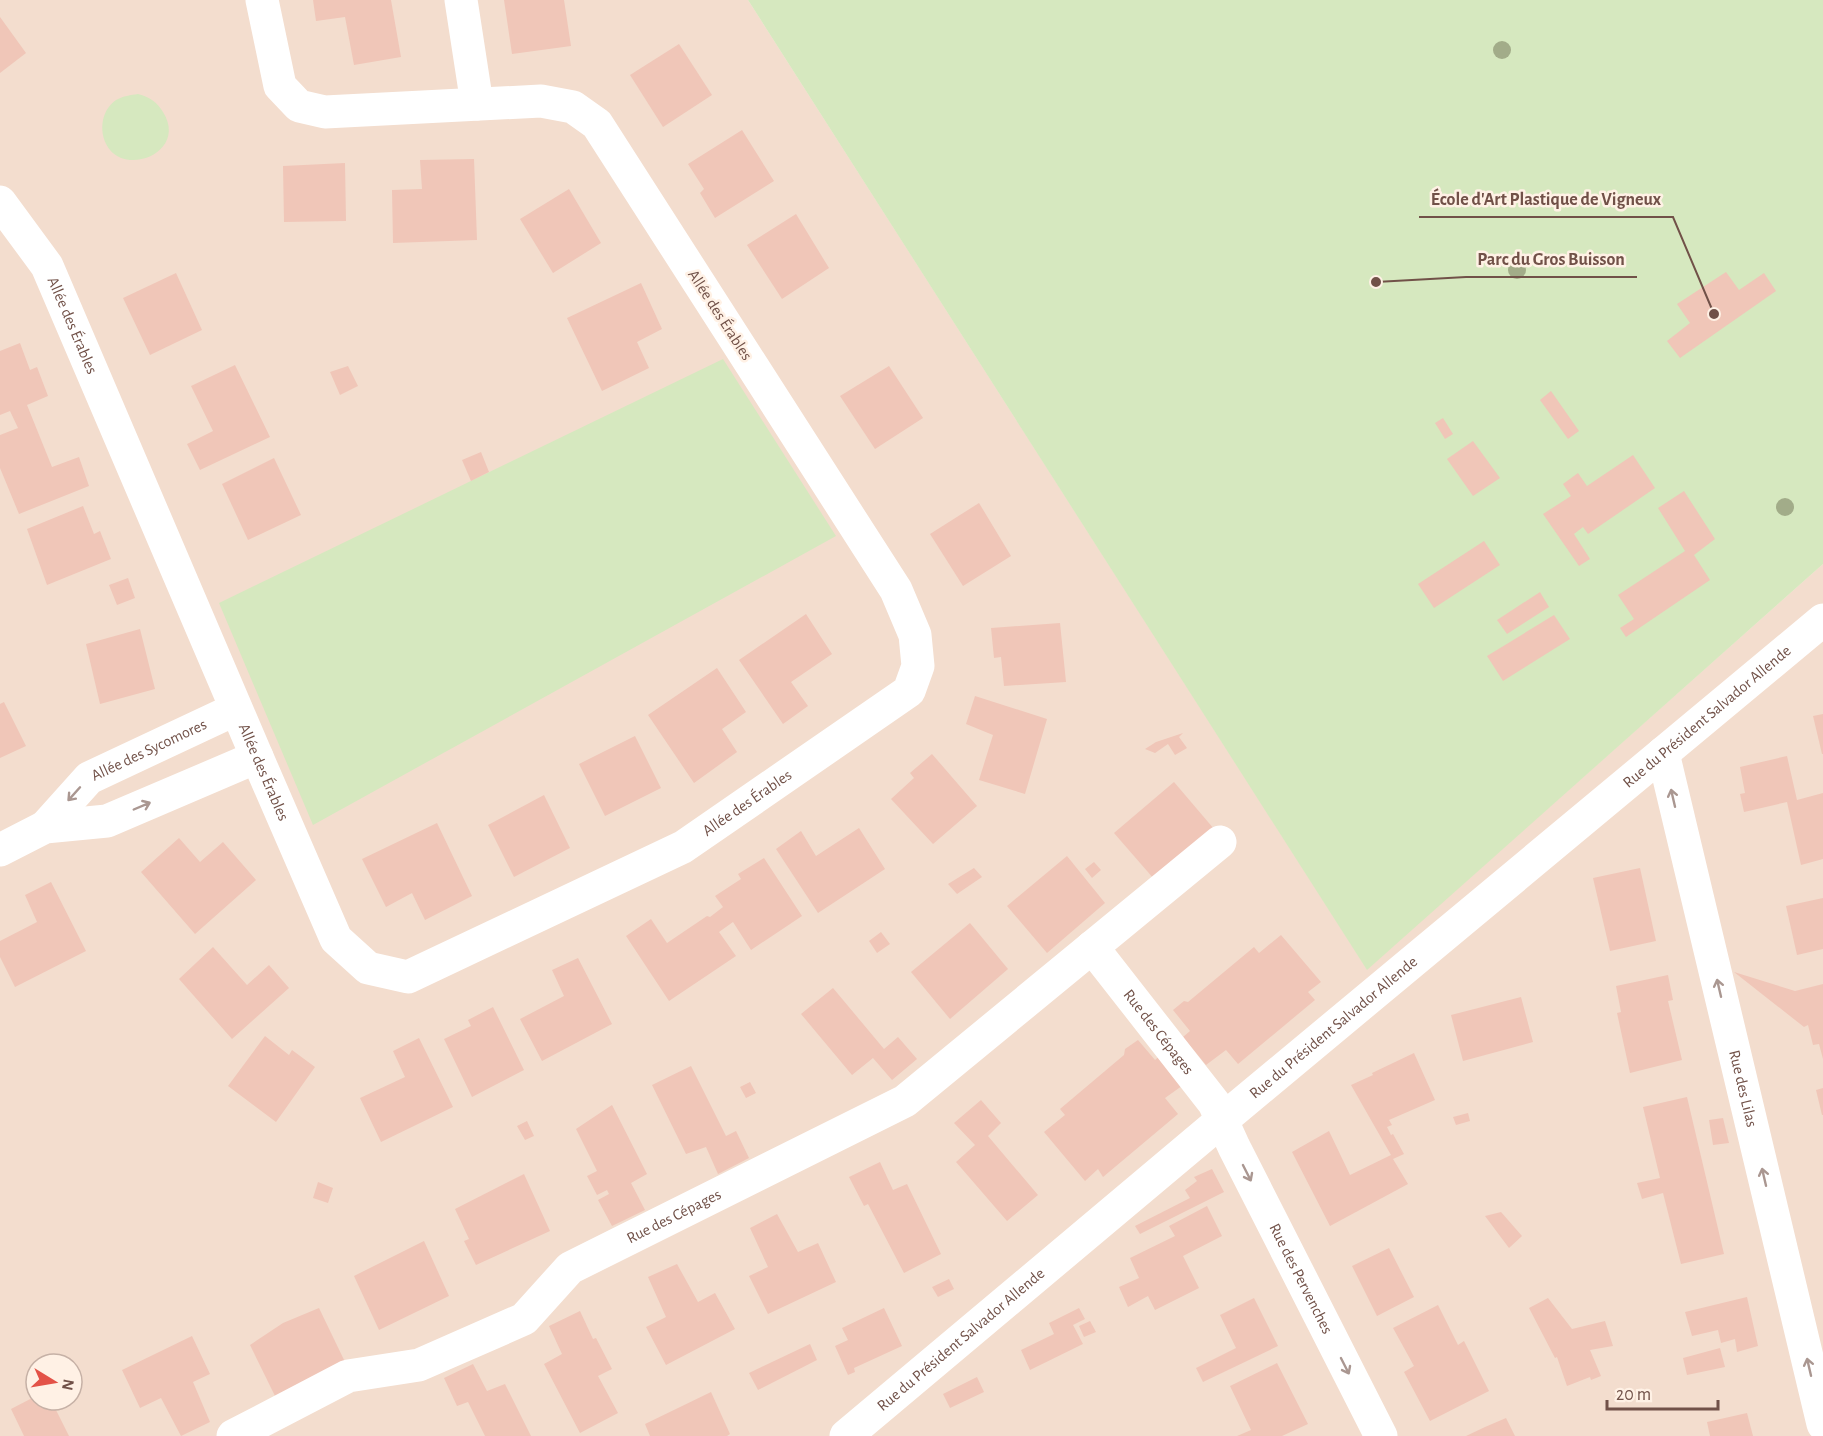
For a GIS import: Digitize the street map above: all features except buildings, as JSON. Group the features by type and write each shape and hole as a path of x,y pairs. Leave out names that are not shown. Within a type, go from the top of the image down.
{"street":[{"name":"Allée des Érables","path":"0,202 47,266 336,939 368,968 408,976 683,847 909,691 918,666 915,635 896,590 597,124 573,107 541,101 325,112 298,106 280,86 262,0"},
{"path":"461,0 477,104"},
{"name":"Rue du Président Salvador Allende","path":"846,1436 1823,620"},
{"name":"Allée des Sycomores","path":"0,850 45,827 89,778 236,710"},
{"name":"Rue des Lilas","path":"1663,753 1823,1424"},
{"name":"Allée des Sycomores","path":"45,827 107,821 257,757"},
{"name":"Rue des Cépages","path":"232,1436 348,1376 419,1365 524,1319 570,1268 905,1101 1220,842"},
{"name":"Rue des Cépages","path":"1092,947 1214,1103 1221,1121"},
{"name":"Rue des Pervenches","path":"1221,1121 1381,1436"}],"shaded area":[{"path":"0,0 748,0 1367,969 1823,564 1823,1436 0,1436"}],"green space":[{"path":"748,0 1823,0 1823,564 1367,970"},
{"path":"138,94 153,100 161,108 168,126 168,137 153,155 131,160 119,157 110,150 106,144 102,124 107,110 116,100"},
{"path":"723,359 836,536 313,825 219,603"}],"place":[{"name":"Parc du Gros Buisson","path":"1376,282"},
{"name":"École d'Art Plastique de Vigneux","path":"1714,314"}]}
